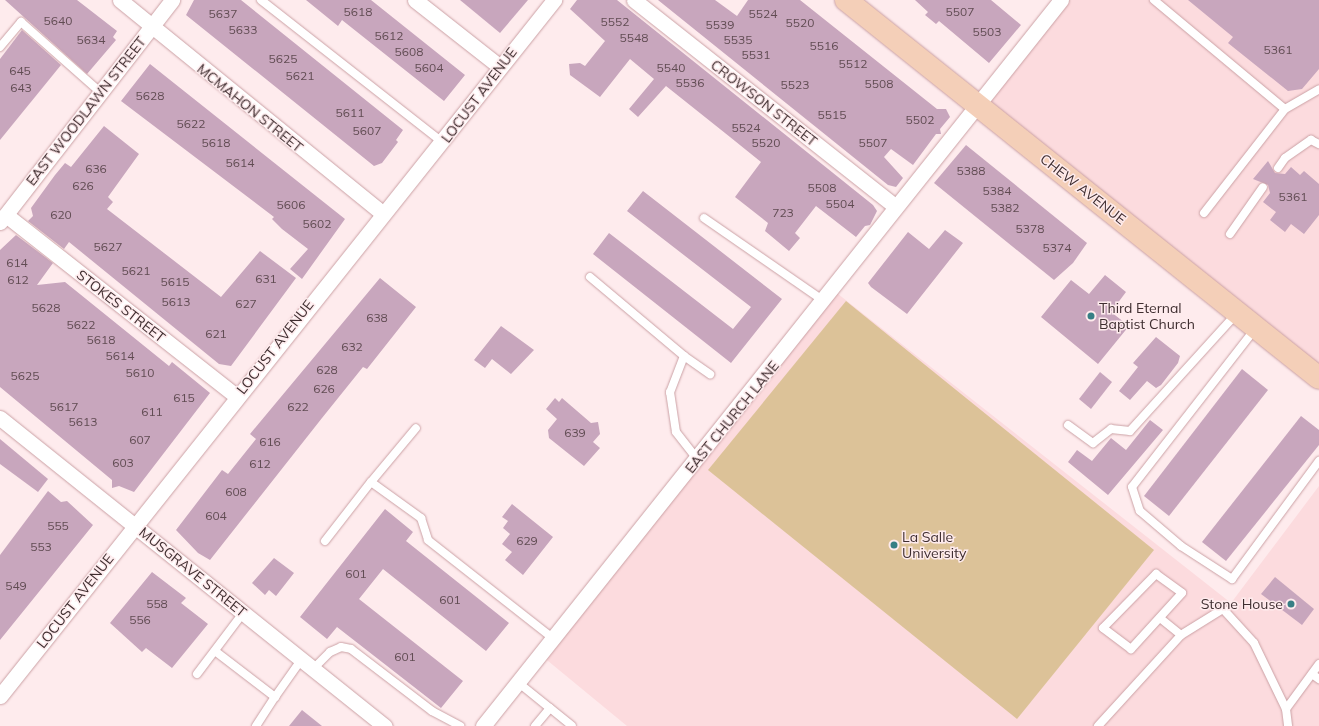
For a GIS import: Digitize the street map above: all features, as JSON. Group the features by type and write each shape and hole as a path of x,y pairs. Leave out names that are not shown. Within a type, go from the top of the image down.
{"street":[{"name":"MCMAHON STREET","path":"120,0 151,27 382,214"},
{"name":"EAST WOODLAWN STREET","path":"3,219 172,0"},
{"path":"415,0 498,66"},
{"name":"LOCUST AVENUE","path":"0,696 236,396 382,214 442,142 498,66 554,0"},
{"name":"CROWSON STREET","path":"634,0 895,206"},
{"name":"CHEW AVENUE","path":"846,0 1319,378"},
{"name":"EAST CHURCH LANE","path":"483,726 520,684 824,301 895,206 978,106 1061,0"},
{"name":"STOKES STREET","path":"3,219 236,396"},
{"name":"MUSGRAVE STREET","path":"0,418 385,726"}],"lane":[{"path":"261,0 442,142"},
{"path":"1154,0 1285,109"},
{"path":"0,47 21,22 100,92"},
{"path":"1204,213 1285,109 1319,89"},
{"path":"1278,168 1285,158 1312,140 1319,144"},
{"path":"1230,234 1264,187"},
{"path":"704,218 824,301"},
{"path":"590,277 684,356 710,374"},
{"path":"1068,425 1093,443 1110,429 1130,431 1237,312"},
{"path":"1256,327 1132,486 1140,511 1181,546 1232,579 1319,461"},
{"path":"684,356 670,392 676,432 698,460"},
{"path":"325,541 416,428"},
{"path":"371,482 421,518 428,540 555,640"},
{"path":"1156,574 1182,593 1160,618 1131,649 1103,628 1156,574"},
{"path":"1098,726 1181,635 1223,609 1254,643 1286,709 1288,726"},
{"path":"197,674 243,613"},
{"path":"1160,618 1181,635"},
{"path":"313,669 330,652 341,647 351,649 432,711 460,726"},
{"path":"215,651 276,697"},
{"path":"256,726 301,660"},
{"path":"1286,709 1316,676 1319,664"},
{"path":"520,684 572,726"},
{"path":"535,726 550,708"}],"shaded area":[{"path":"1063,0 1319,0 1319,378 978,106"},
{"name":"La Salle University","path":"833,290 1231,603 1319,486 1319,726 627,726 542,656"},
{"path":"846,301 1154,550 1017,719 708,470"}],"building":[{"path":"5,0 77,0 117,31 113,37 116,40 87,74"},
{"path":"194,0 241,0 403,130 396,140 398,142 382,163 374,166 186,15"},
{"path":"306,0 371,0 465,75 444,101 342,20 338,26"},
{"path":"460,0 528,0 500,33"},
{"path":"577,0 617,0 873,205 877,211 870,225 865,226 856,237 816,206 795,233 800,238 789,251 765,231 768,223 735,197 761,162 730,137 666,86 638,117 629,109 654,79 630,59 600,97 570,75 569,64 580,63 585,66 605,41 570,9"},
{"path":"658,0 715,0 737,16 748,0 800,0 937,109 946,109 950,117 940,129 941,134 936,134 913,165 891,149 884,157 903,178 896,187 888,185"},
{"path":"915,0 991,0 1021,25 989,63 939,21 936,24 925,15 928,12"},
{"path":"1188,0 1319,0 1319,69 1302,89 1288,91 1228,43 1233,37"},
{"path":"22,30 61,65 0,140 0,59"},
{"path":"150,64 345,219 302,279 290,269 308,249 282,229 272,219 274,217 121,101"},
{"path":"104,126 139,154 108,197 113,202 107,209 221,297 260,251 296,278 231,366 219,364 69,242 64,249 28,221 33,216 31,208 55,175 65,163 71,167"},
{"path":"966,145 1087,243 1073,263 1054,280 934,183"},
{"path":"1268,161 1275,173 1285,174 1291,167 1300,175 1304,171 1319,184 1319,215 1304,234 1291,224 1285,232 1270,220 1276,212 1263,202 1270,193 1268,185 1253,179"},
{"path":"643,191 782,299 731,363 593,254 609,233 733,329 751,307 627,211"},
{"path":"945,230 963,243 907,314 871,287 868,283 908,232 929,249"},
{"path":"16,235 53,263 37,285 65,282 169,366 172,362 210,393 134,492 119,486 112,488 112,480 0,387 0,250"},
{"path":"1105,275 1126,292 1111,312 1129,326 1098,364 1041,317 1071,280 1089,294"},
{"path":"380,278 416,307 367,369 363,367 210,560 198,553 176,530 222,470 228,474 256,439 250,434"},
{"path":"501,326 534,350 511,374 492,359 485,368 474,360"},
{"path":"1156,337 1180,356 1178,363 1161,385 1156,388 1147,381 1130,400 1119,391 1138,367 1133,363"},
{"path":"1242,369 1268,390 1169,516 1144,496"},
{"path":"1100,372 1112,382 1091,409 1079,399"},
{"path":"555,398 559,402 562,398 591,423 598,422 600,434 593,442 600,448 584,466 549,438 548,430 557,419 546,409"},
{"path":"1301,416 1319,430 1319,445 1226,561 1202,542"},
{"path":"1150,420 1163,430 1108,495 1068,462 1077,450 1092,461 1111,438 1126,450"},
{"path":"0,439 48,479 38,492 0,464"},
{"path":"48,491 61,502 67,501 93,525 0,640 0,555"},
{"path":"512,504 553,537 523,575 505,560 512,552 502,544 510,534 503,528 508,521 502,517"},
{"path":"385,509 413,532 406,541 509,623 486,651 383,569 359,599 463,681 441,708 337,627 327,639 300,617"},
{"path":"274,558 294,573 276,596 269,590 265,595 252,583"},
{"path":"152,572 186,598 181,603 208,624 172,668 146,648 142,652 110,623"},
{"name":"Stone House","path":"1275,577 1314,609 1302,625 1261,594"},
{"path":"302,710 322,726 289,726"}],"place":[{"name":"Third Eternal Baptist Church","path":"1091,316"},
{"name":"La Salle University","path":"894,545"},
{"name":"Stone House","path":"1291,604"}]}
